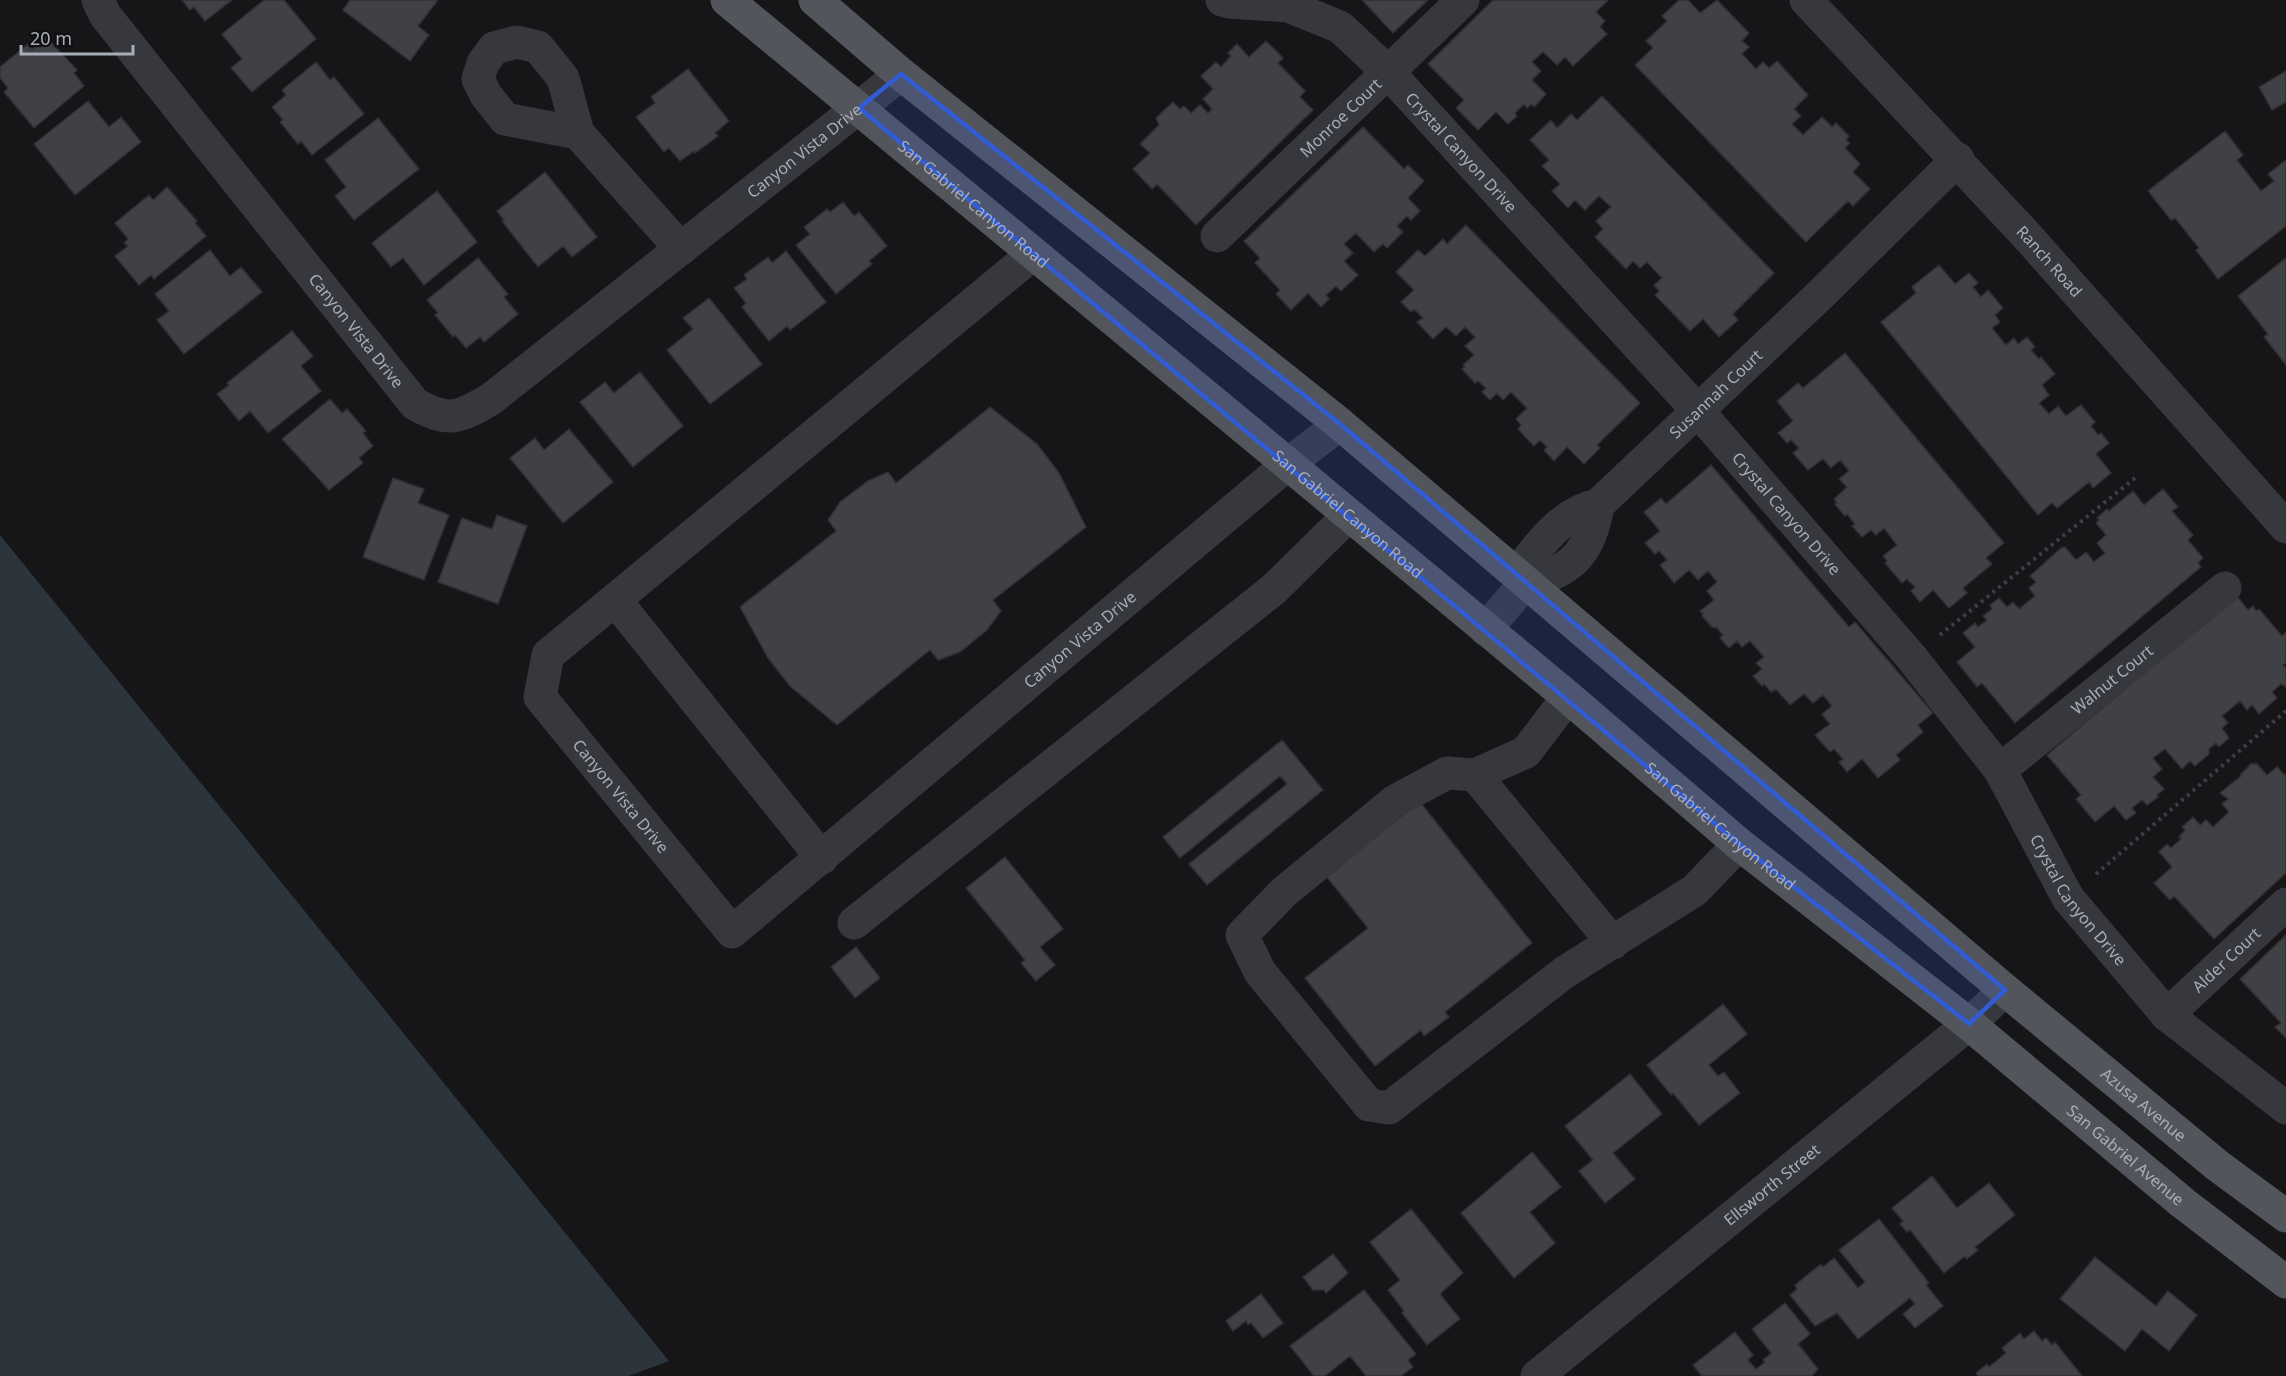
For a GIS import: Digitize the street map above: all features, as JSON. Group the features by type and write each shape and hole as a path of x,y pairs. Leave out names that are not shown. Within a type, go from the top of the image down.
{"main road":[{"name":"San Gabriel Canyon Road","path":"727,0 1288,464 1739,844 1969,1024"},
{"path":"818,1 901,74 1340,424 2005,990"},
{"name":"Azusa Avenue","path":"2005,990 2218,1166 2286,1216"},
{"name":"San Gabriel Avenue","path":"1969,1024 2183,1203 2286,1282"}],"street":[{"name":"Canyon Vista Drive","path":"98,0 105,15 415,404 435,416 464,416 491,399 901,74"},
{"name":"Crystal Canyon Drive","path":"1222,0 1288,6 1340,27 1388,72 1697,410 1912,658 2000,770 2068,898 2167,1015 2286,1108"},
{"name":"Monroe Court","path":"1217,236 1463,0"},
{"name":"Ranch Road","path":"1806,0 1958,159 2286,527"},
{"path":"578,133 681,249"},
{"name":"Susannah Court","path":"1486,630 1521,579 1553,574 1572,563 1583,550 1594,530 1598,505 1820,296 1958,159"},
{"name":"Canyon Vista Drive","path":"1033,254 548,655 540,697 732,932 1288,464 1340,424"},
{"path":"854,923 1275,589 1348,515"},
{"name":"Walnut Court","path":"2000,770 2225,588"},
{"path":"616,601 822,858"},
{"path":"1568,698 1526,752 1475,775 1447,773 1395,801 1284,892 1242,934 1260,972 1369,1105 1389,1108 1565,972 1695,890 1739,844"},
{"path":"1475,775 1613,943"},
{"name":"Alder Court","path":"2167,1015 2286,904"},
{"name":"Ellsworth Street","path":"1537,1376 1969,1024 2005,990"}],"path":[{"path":"1912,658 2135,478"},
{"path":"2068,898 2286,711"}],"highlighted area":[{"path":"901,74 1340,424 2005,990 1969,1024 1739,844 859,108"}],"shaded area":[{"path":"0,535 669,1361 629,1376 0,1376"}],"building":[{"path":"182,0 232,0 205,21 194,7 190,10"},
{"path":"264,0 284,0 316,39 252,92 231,68 242,59 222,34"},
{"path":"350,0 438,0 418,26 429,35 410,61 343,10"},
{"path":"1362,0 1428,0 1393,33"},
{"path":"1493,0 1608,0 1596,12 1605,21 1600,27 1607,34 1573,66 1565,57 1557,65 1543,52 1532,62 1541,71 1532,80 1546,94 1534,107 1532,104 1527,108 1524,104 1515,113 1517,116 1508,124 1496,112 1478,130 1456,108 1464,100 1428,64"},
{"path":"1679,0 1688,0 1700,13 1717,0 1749,33 1742,41 1749,47 1742,54 1756,69 1763,62 1769,68 1777,61 1808,95 1794,109 1801,116 1792,124 1803,135 1822,117 1832,127 1836,123 1849,136 1846,140 1850,143 1845,148 1860,164 1853,172 1870,189 1853,206 1848,201 1806,242 1635,65 1653,48 1646,41 1667,21 1662,16"},
{"path":"46,37 77,70 74,73 84,86 34,128 4,92 8,88 0,78 0,67 28,44 32,49"},
{"path":"1266,41 1283,58 1278,63 1305,91 1300,97 1313,110 1196,225 1157,184 1152,189 1133,169 1150,153 1140,144 1159,125 1156,118 1173,102 1180,109 1184,106 1191,113 1200,105 1208,113 1212,109 1203,99 1213,89 1201,76 1216,62 1221,67 1231,56 1228,53 1237,44 1249,57"},
{"path":"316,62 330,80 334,77 364,114 312,155 301,141 298,144 280,122 283,120 272,107 286,95 282,90"},
{"path":"688,69 729,121 715,133 718,136 680,161 669,148 664,152 636,117 655,103 651,97"},
{"path":"2286,71 2286,102 2272,110 2259,87"},
{"path":"1602,96 1774,273 1733,314 1738,320 1719,337 1703,319 1690,331 1655,295 1659,291 1654,285 1662,278 1647,262 1640,268 1633,261 1626,269 1595,237 1603,229 1596,221 1611,207 1599,196 1585,210 1575,200 1568,208 1552,191 1560,184 1542,166 1549,160 1530,140 1551,120 1557,128 1571,114 1577,120"},
{"path":"88,101 109,127 121,117 141,142 75,195 34,144"},
{"path":"378,118 419,169 354,220 335,196 346,187 325,160"},
{"path":"1363,127 1404,169 1408,165 1424,181 1408,198 1420,211 1411,220 1407,216 1397,226 1403,232 1387,248 1383,244 1374,252 1356,233 1344,244 1353,253 1344,261 1358,275 1341,291 1336,286 1326,295 1329,299 1321,307 1308,293 1291,310 1276,294 1280,290 1255,263 1260,258 1244,241"},
{"path":"2225,131 2243,155 2237,160 2261,191 2274,181 2268,174 2286,160 2286,226 2218,279 2196,250 2199,248 2175,218 2171,220 2148,191"},
{"path":"545,172 597,237 572,257 563,246 538,267 502,221 504,220 497,211"},
{"path":"167,187 197,221 195,223 206,236 154,279 151,275 139,285 115,256 128,246 124,243 128,239 115,223 149,195 153,200"},
{"path":"437,191 477,242 424,285 403,258 391,267 372,243"},
{"path":"843,202 854,216 859,212 887,246 869,261 872,264 836,294 796,245 810,234 804,227 827,209 830,212"},
{"path":"1466,225 1640,403 1597,445 1600,448 1584,464 1567,447 1554,461 1544,450 1547,447 1540,440 1534,446 1518,429 1521,425 1516,419 1527,408 1511,392 1503,400 1497,393 1490,400 1482,392 1486,388 1478,381 1475,383 1462,369 1465,367 1463,365 1474,355 1465,346 1475,337 1465,327 1456,336 1446,327 1433,339 1417,322 1423,318 1414,309 1411,312 1401,302 1414,290 1396,272 1418,250 1425,256 1443,239 1447,244"},
{"path":"210,250 230,276 241,267 262,292 184,354 157,320 169,311 155,294"},
{"path":"786,251 826,302 790,330 787,326 769,341 742,307 746,303 734,288 747,279 744,275 768,257 772,263"},
{"path":"478,258 508,294 504,297 518,314 484,342 480,337 466,348 455,335 453,337 435,315 438,313 427,300"},
{"path":"2286,258 2286,365 2264,337 2268,334 2238,296"},
{"path":"1939,265 1955,284 1969,273 1978,283 1973,287 1981,297 1988,290 2003,308 1995,315 2000,322 1992,328 2006,345 2014,338 2018,344 2027,337 2035,347 2031,350 2039,359 2041,357 2055,374 2042,385 2049,395 2039,403 2049,414 2058,406 2066,416 2081,405 2095,422 2091,426 2109,443 2096,454 2111,473 2093,488 2089,482 2057,508 2052,503 2038,515 1881,322 1916,293 1912,287"},
{"path":"709,298 762,364 710,404 667,350 693,329 683,318"},
{"path":"292,331 313,356 301,366 321,391 268,433 250,411 239,421 217,394 229,385 227,383"},
{"path":"1845,353 2004,543 1986,558 1992,564 1963,588 1967,593 1949,608 1933,590 1920,602 1911,591 1915,587 1907,579 1902,583 1885,563 1887,561 1883,556 1897,545 1884,528 1876,535 1871,530 1862,537 1852,526 1855,524 1847,514 1845,516 1835,504 1837,503 1834,499 1847,487 1839,479 1849,471 1840,460 1831,468 1823,459 1808,470 1793,453 1799,448 1791,440 1787,443 1778,433 1793,421 1777,401 1798,383 1803,388"},
{"path":"640,372 683,426 633,467 580,402 605,382 614,393"},
{"path":"330,399 342,413 347,409 366,431 363,433 373,446 359,458 363,463 329,490 282,439"},
{"path":"990,407 1037,444 1059,473 1086,527 993,600 1001,611 987,630 960,652 938,660 930,650 837,725 790,686 768,658 740,607 836,531 828,520 840,502 868,481 888,472 896,483"},
{"path":"569,429 613,482 563,523 510,458 535,438 544,450"},
{"path":"1711,465 1849,627 1855,622 1933,713 1918,725 1923,732 1896,755 1900,760 1878,778 1862,759 1847,772 1839,762 1843,759 1834,749 1830,752 1815,735 1830,724 1822,714 1832,706 1823,695 1813,703 1804,694 1790,705 1776,689 1771,692 1753,676 1762,669 1756,663 1764,657 1750,641 1742,647 1737,641 1729,648 1720,638 1723,635 1717,628 1712,627 1700,611 1714,600 1707,591 1717,582 1708,571 1698,580 1689,570 1674,583 1660,565 1667,560 1659,551 1655,554 1645,543 1660,531 1644,512 1661,498 1666,504"},
{"path":"393,478 424,489 418,503 449,515 424,580 363,557"},
{"path":"2163,489 2178,507 2172,511 2193,535 2188,540 2203,558 2198,563 2201,567 2015,723 1982,683 1977,687 1957,662 1975,647 1963,633 1975,623 1978,627 1987,620 1983,616 1992,609 1990,605 1999,598 2007,607 2013,602 2019,609 2035,596 2029,588 2036,582 2030,576 2061,548 2065,547 2076,560 2086,552 2094,562 2105,553 2097,543 2106,535 2096,523 2099,520 2097,518 2133,491 2144,505"},
{"path":"497,515 527,526 498,604 438,582 462,518 492,529"},
{"path":"2236,595 2248,610 2253,606 2256,611 2259,609 2282,636 2286,632 2286,663 2283,665 2286,668 2286,687 2281,684 2272,692 2277,698 2259,714 2252,705 2247,710 2240,701 2222,716 2228,723 2222,728 2229,738 2219,747 2216,743 2209,749 2209,754 2195,766 2190,761 2182,769 2165,749 2153,758 2162,769 2153,777 2164,789 2157,795 2158,797 2147,805 2142,800 2132,808 2136,813 2126,820 2114,806 2095,822 2076,799 2081,795 2047,755"},
{"path":"1282,740 1323,790 1207,885 1189,864 1287,784 1280,776 1180,858 1163,837"},
{"path":"2252,763 2254,765 2256,763 2267,775 2277,767 2286,776 2286,873 2214,939 2174,896 2170,900 2154,883 2172,867 2159,852 2167,844 2171,848 2181,839 2179,837 2185,830 2182,827 2193,817 2200,825 2206,820 2213,827 2229,812 2222,804 2228,799 2220,793 2241,776"},
{"path":"1420,802 1532,943 1445,1012 1449,1017 1424,1036 1421,1030 1375,1066 1305,978 1368,928 1326,876"},
{"path":"1005,857 1063,929 1040,947 1055,965 1036,981 1021,963 1025,960 966,888"},
{"path":"2286,935 2286,1038 2275,1027 2281,1023 2240,979"},
{"path":"856,947 880,978 855,998 831,967"},
{"path":"1723,1004 1747,1034 1709,1065 1718,1076 1724,1072 1740,1093 1699,1125 1647,1065"},
{"path":"1630,1074 1662,1114 1613,1153 1635,1179 1605,1203 1579,1171 1593,1160 1565,1126"},
{"path":"1532,1152 1561,1187 1530,1212 1555,1243 1514,1278 1461,1213"},
{"path":"1932,1176 1957,1208 1989,1183 2015,1215 1975,1247 1978,1250 1967,1259 1965,1256 1944,1273 1910,1230 1907,1232 1900,1224 1903,1221 1892,1208"},
{"path":"1411,1209 1463,1273 1440,1294 1460,1319 1427,1345 1402,1313 1404,1311 1388,1290 1400,1280 1370,1242"},
{"path":"1879,1219 1929,1283 1926,1285 1943,1306 1915,1328 1903,1314 1915,1304 1910,1298 1858,1339 1837,1313 1815,1326 1790,1295 1797,1289 1795,1285 1821,1264 1823,1267 1834,1258 1858,1288 1865,1282 1839,1250"},
{"path":"1333,1254 1348,1273 1326,1293 1324,1290 1313,1290 1303,1277"},
{"path":"2095,1257 2156,1306 2168,1291 2197,1315 2169,1351 2142,1329 2125,1351 2060,1299"},
{"path":"1364,1290 1416,1354 1408,1360 1413,1367 1401,1376 1366,1376 1350,1356 1325,1376 1314,1376 1290,1346"},
{"path":"1261,1294 1283,1323 1263,1338 1251,1323 1248,1325 1246,1321 1233,1331 1226,1321"},
{"path":"1785,1303 1810,1334 1798,1344 1818,1369 1812,1376 1702,1376 1693,1365 1735,1332 1753,1355 1748,1360 1756,1369 1771,1353 1752,1329"},
{"path":"2034,1331 2042,1341 2046,1338 2052,1345 2055,1342 2082,1376 1978,1376 1976,1373 1987,1364 1989,1367 2006,1353 2002,1348 2020,1333 2024,1339"}]}
